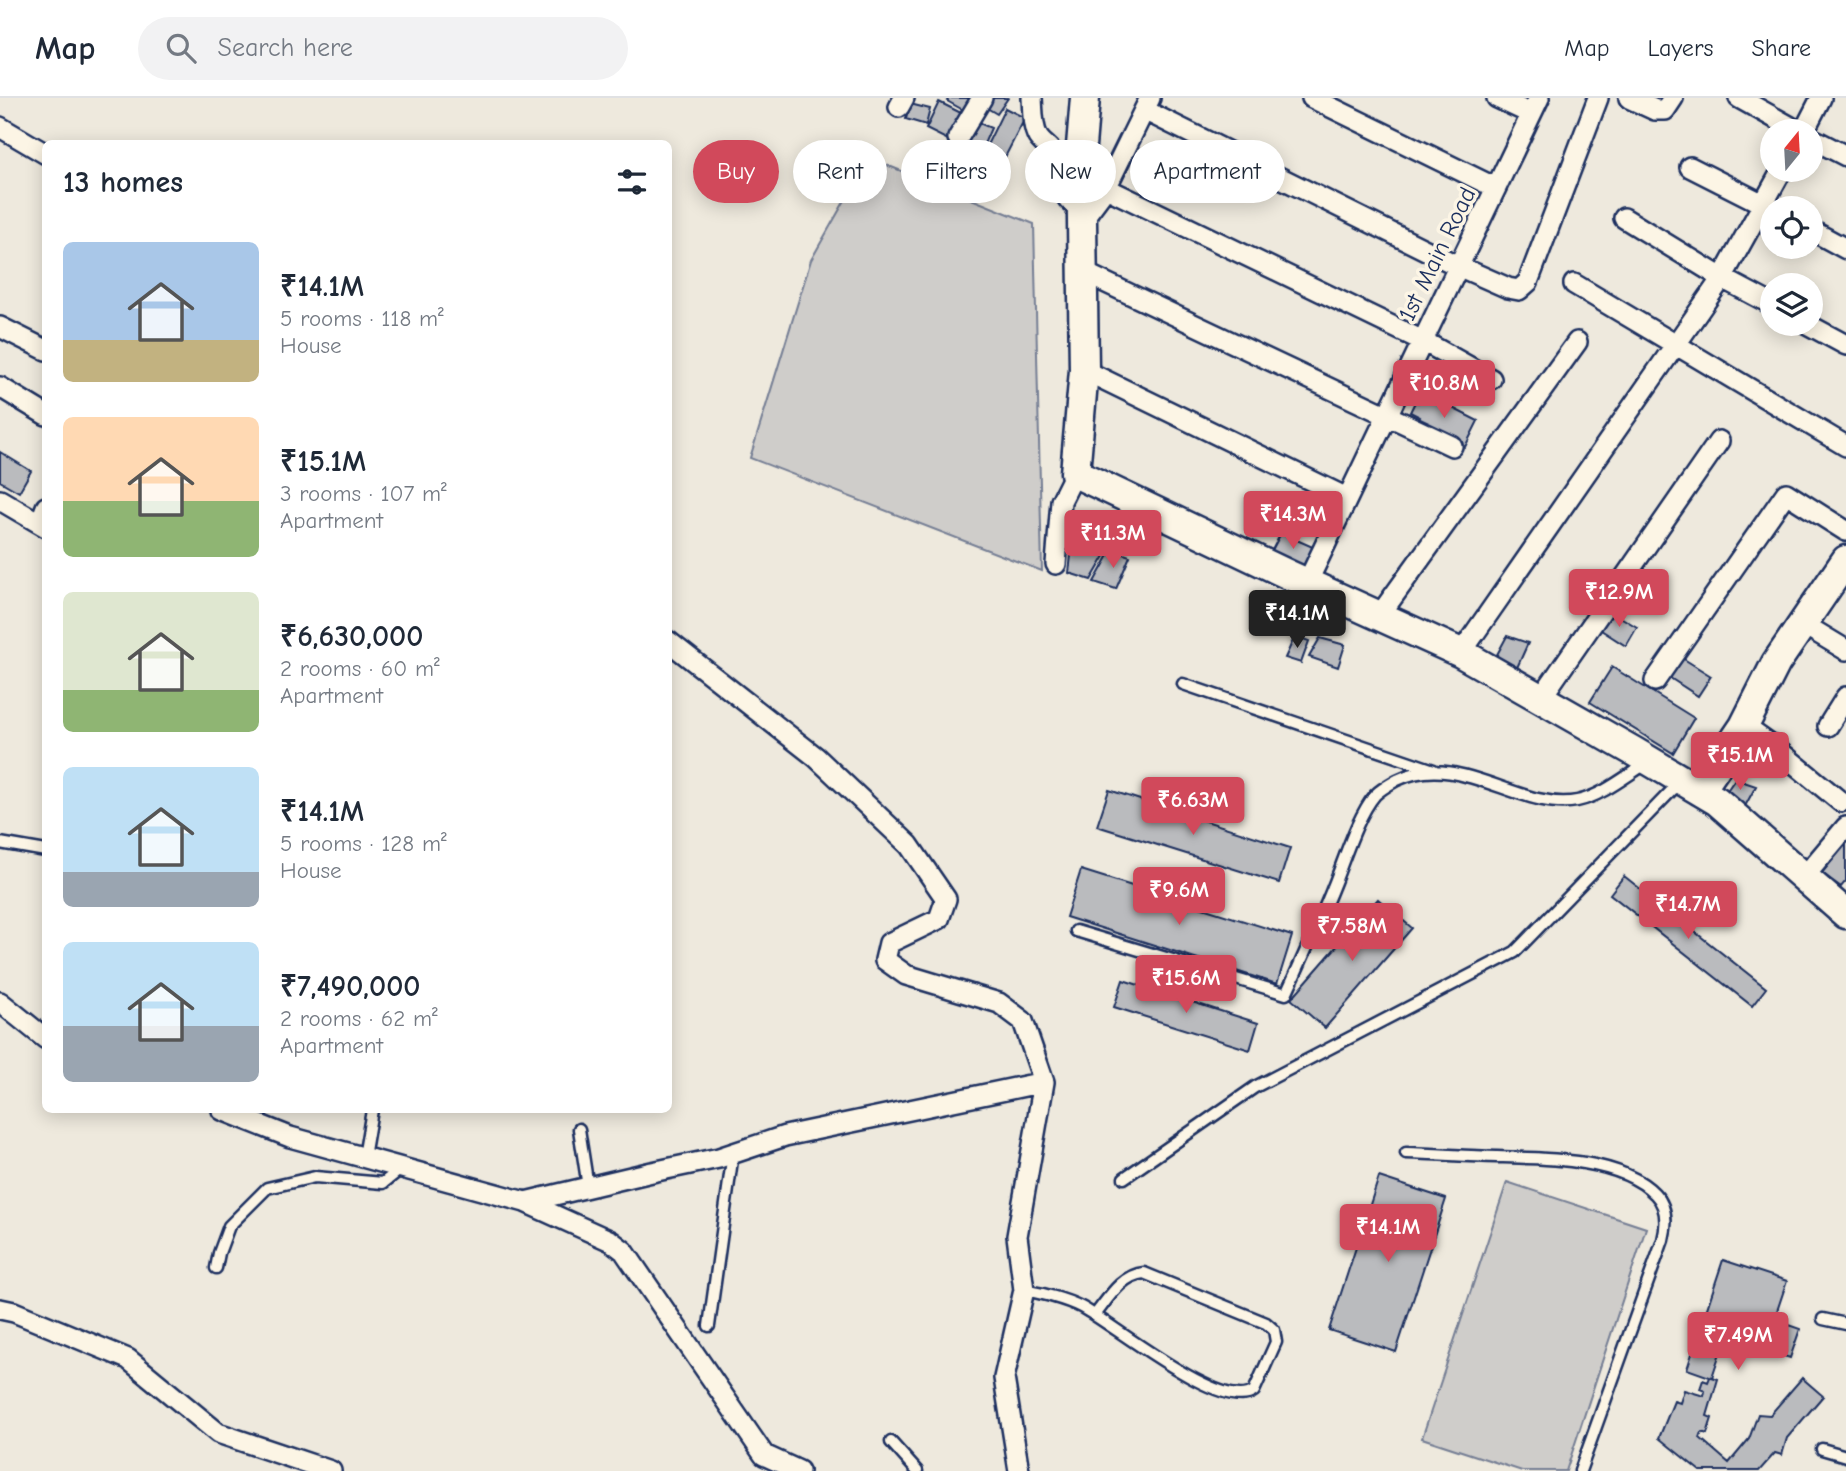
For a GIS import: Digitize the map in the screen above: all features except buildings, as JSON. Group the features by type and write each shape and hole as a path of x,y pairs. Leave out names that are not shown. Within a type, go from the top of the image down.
{"street":[{"path":"958,138 982,98"},
{"path":"1032,98 1037,135 1056,157 1065,198 1082,214"},
{"path":"1056,564 1061,501 1075,473 1084,370 1081,146 1085,98"},
{"path":"1312,98 1496,188"},
{"path":"1497,98 1535,106"},
{"path":"1116,168 1147,104 1458,266 1508,288 1519,290 1528,282 1598,98"},
{"path":"1629,98 1655,110 1665,110 1673,98"},
{"path":"1739,98 1777,119"},
{"path":"1810,119 1821,98"},
{"name":"1st Main Road","path":"1307,583 1535,106"},
{"path":"0,127 42,152"},
{"path":"1824,145 1846,156"},
{"path":"1690,167 1760,202"},
{"path":"1116,193 1423,341 1491,379"},
{"path":"1082,214 1092,203"},
{"path":"1461,653 1721,278 1760,217"},
{"path":"1625,218 1721,278 1760,298"},
{"path":"1823,237 1846,249"},
{"path":"1083,272 1452,446"},
{"path":"1574,284 1846,446"},
{"path":"0,327 42,348"},
{"path":"1823,333 1846,345"},
{"path":"1378,616 1577,342"},
{"path":"1084,370 1348,498"},
{"path":"0,387 42,413"},
{"path":"1541,698 1719,441"},
{"path":"1075,473 1461,653 1541,698 1717,802 1846,914"},
{"path":"1655,681 1786,493 1846,531"},
{"path":"0,500 42,518"},
{"path":"1691,785 1744,726 1776,663 1846,560"},
{"path":"1803,624 1846,650"},
{"path":"672,644 816,757 909,845 946,899 939,919 889,943 885,960 906,975 999,1003 1023,1021 1044,1082 1017,1236 1024,1290 1004,1378 1019,1471"},
{"path":"1828,726 1846,697"},
{"path":"1744,726 1842,802"},
{"path":"1804,877 1846,827"},
{"path":"0,1002 42,1036"},
{"path":"525,1202 733,1153 785,1136 1044,1082"},
{"path":"230,1113 290,1136 525,1202 611,1241 624,1251 764,1455 799,1471"},
{"path":"0,1309 14,1312 128,1359 218,1433 331,1471"}],"lane":[{"path":"1183,684 1441,772 1473,777 1552,801 1578,801 1604,790 1651,761"},
{"path":"1076,931 1286,994 1357,827 1375,795 1410,774 1441,772"},
{"path":"1124,1178 1255,1087 1515,952 1691,785"},
{"path":"0,843 42,850"},
{"path":"364,1157 371,1113"},
{"path":"579,1129 588,1187"},
{"path":"709,1326 733,1153"},
{"path":"1406,1153 1573,1161 1627,1177 1655,1193 1660,1200 1665,1216 1663,1240 1580,1471"},
{"path":"216,1268 229,1226 267,1188 315,1177 383,1183 402,1168"},
{"path":"1024,1290 1057,1298 1095,1315 1174,1369 1237,1397 1248,1396 1254,1391 1276,1342 1274,1330 1266,1323 1144,1273 1133,1274 1126,1280 1095,1315"},
{"path":"1823,1319 1846,1324"},
{"path":"891,1442 917,1471"},
{"path":"1822,1449 1846,1457"}],"shaded area":[{"path":"887,165 901,171 901,203 982,203 1034,224 1042,571 750,458 811,260 843,203 887,203"},
{"path":"1507,1182 1646,1228 1566,1471 1522,1471 1422,1438"}]}
